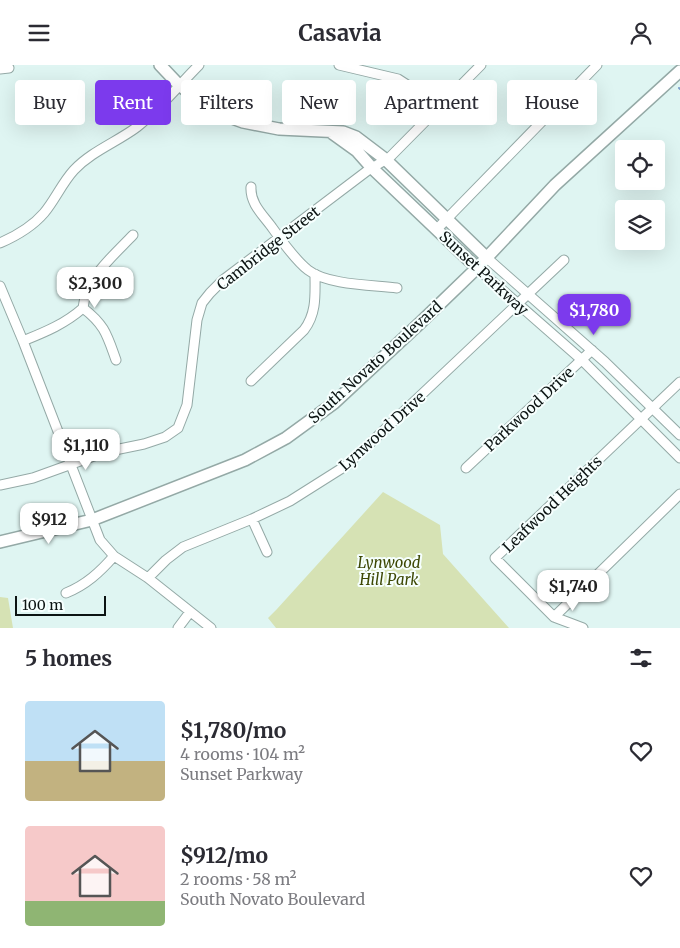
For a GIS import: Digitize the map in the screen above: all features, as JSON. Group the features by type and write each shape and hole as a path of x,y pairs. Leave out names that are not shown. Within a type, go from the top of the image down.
{"main road":[{"name":"Sunset Parkway","path":"160,65 179,85 213,111 242,122 279,129 343,132 356,137 386,159 487,258"},
{"name":"South Novato Boulevard","path":"0,543 92,520 245,460 286,438 334,403 477,268 555,185 680,71"},
{"name":"Sunset Parkway","path":"330,132 357,151 372,168 477,268"}],"street":[{"path":"0,243 17,235 33,224 44,213 74,170 88,158 136,127 159,107 199,65"},
{"path":"339,65 400,80"},
{"name":"Cambridge Street","path":"466,80 481,65"},
{"path":"437,229 597,65"},
{"name":"Cambridge Street","path":"0,485 33,478 112,450 144,445 165,437 178,428 187,405 196,320 202,303 224,280 386,159 420,125"},
{"path":"251,187 254,203 280,238 308,270 332,281 397,287"},
{"path":"23,341 58,326 83,309 86,291 90,284 109,260 134,235"},
{"name":"Sunset Parkway","path":"487,258 592,350 647,413 680,458"},
{"name":"Lynwood Drive","path":"148,578 166,560 183,547 252,519 313,488 347,465 564,260"},
{"name":"Sunset Parkway","path":"477,268 582,360 647,413 680,435"},
{"path":"251,381 310,322 315,301 315,274"},
{"path":"0,286 100,540 114,555 148,578 211,628"},
{"path":"83,309 96,318 104,327 116,360"},
{"name":"Parkwood Drive","path":"466,468 592,350"},
{"path":"647,413 680,382"},
{"name":"Leafwood Heights","path":"554,617 495,558 647,413"},
{"path":"583,628 554,617 680,494"},
{"path":"252,519 267,552"},
{"path":"66,593 80,587 100,572 114,555"},
{"path":"178,628 190,612"}],"green space":[{"name":"Lynwood Hill Park","path":"383,492 440,525 443,554 509,628 276,628 268,618"},
{"path":"0,597 8,598 13,628 0,628"}]}
